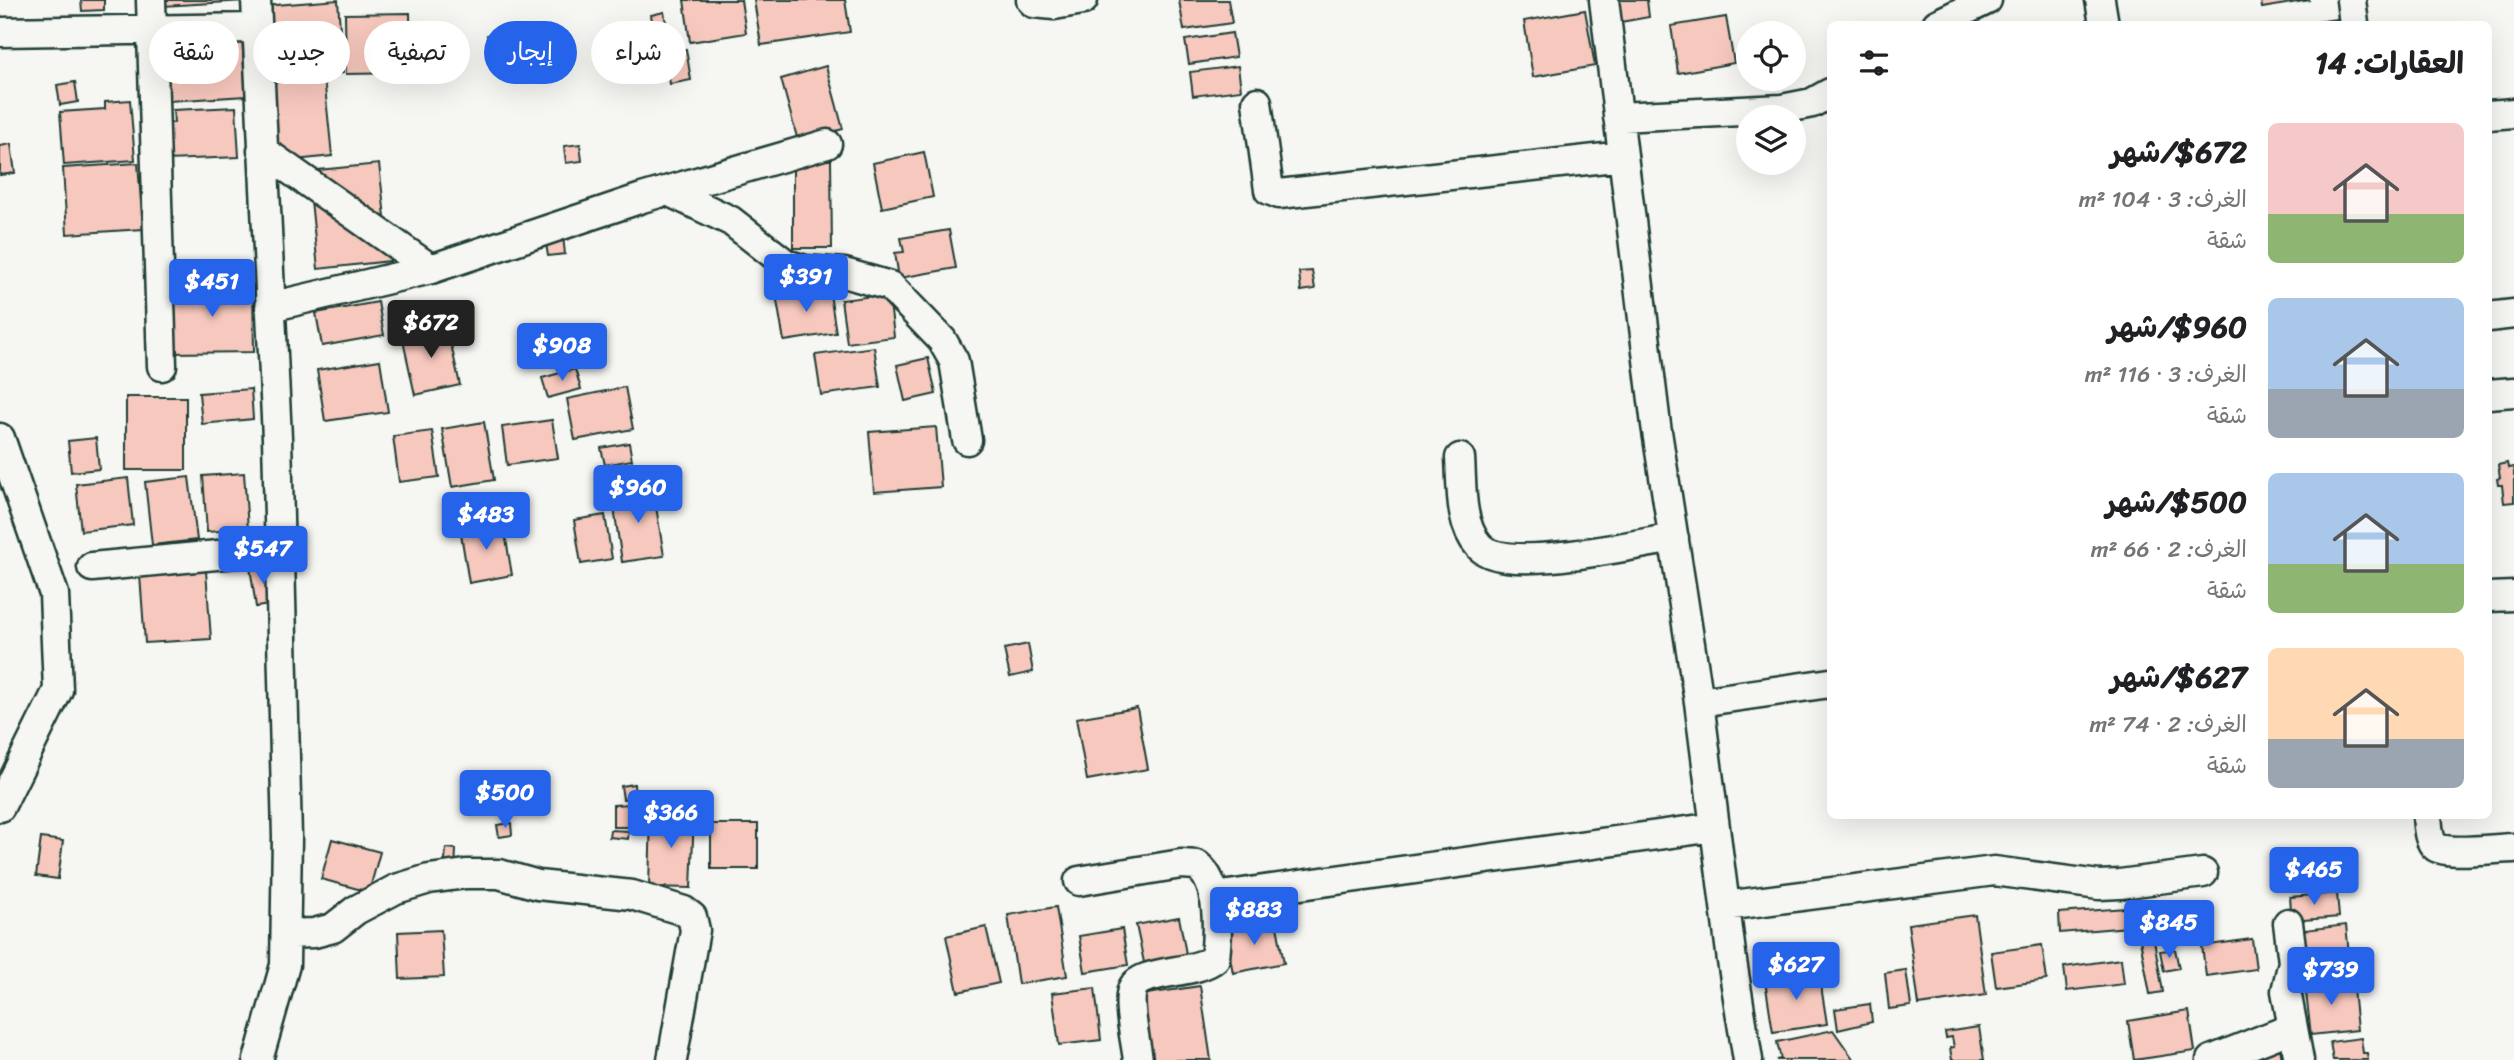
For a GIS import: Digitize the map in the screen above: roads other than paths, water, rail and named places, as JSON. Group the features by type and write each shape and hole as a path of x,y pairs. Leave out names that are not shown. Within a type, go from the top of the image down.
{"street":[{"path":"151,0 152,21"},
{"path":"256,0 257,21"},
{"path":"1031,0 1034,3 1054,5 1083,0"},
{"path":"1604,0 1656,425 1699,702 1748,1060"},
{"path":"1943,21 1987,0"},
{"path":"2100,0 2104,21"},
{"path":"2351,0 2354,21"},
{"path":"0,32 149,28"},
{"path":"154,84 162,366"},
{"path":"258,1060 285,965 287,837 279,548 259,84"},
{"path":"1618,117 1782,109 1812,103 1827,95"},
{"path":"1257,102 1269,190 1279,194 1623,156"},
{"path":"2492,115 2514,113"},
{"path":"270,307 430,269 668,191 827,144"},
{"path":"262,150 430,269"},
{"path":"668,191 731,220 786,264 805,270 844,273 890,286 942,340 954,362 967,440"},
{"path":"2492,317 2514,314"},
{"path":"2492,394 2514,392"},
{"path":"0,438 54,594 58,690 0,807"},
{"path":"1460,458 1463,505 1468,528 1478,546 1492,556 1531,560 1674,538"},
{"path":"92,567 279,548"},
{"path":"2492,597 2514,596"},
{"path":"1699,702 1827,683"},
{"path":"2428,819 2431,839 2436,847 2449,850 2514,848"},
{"path":"1214,897 1715,827"},
{"path":"1079,881 1181,864 1197,866 1209,880 1214,897 1215,958 1192,970 1143,978 1136,982 1132,990 1138,1060"},
{"path":"1725,906 1994,871 2099,884 2120,884 2203,873"},
{"path":"286,934 314,933 333,928 356,910 396,889 429,879 466,874 499,874 538,885 632,895 684,911 692,916 695,930 672,1060"},
{"path":"2288,923 2293,962 2286,991 2299,1060"},
{"path":"2211,1060 2292,1028"}]}
